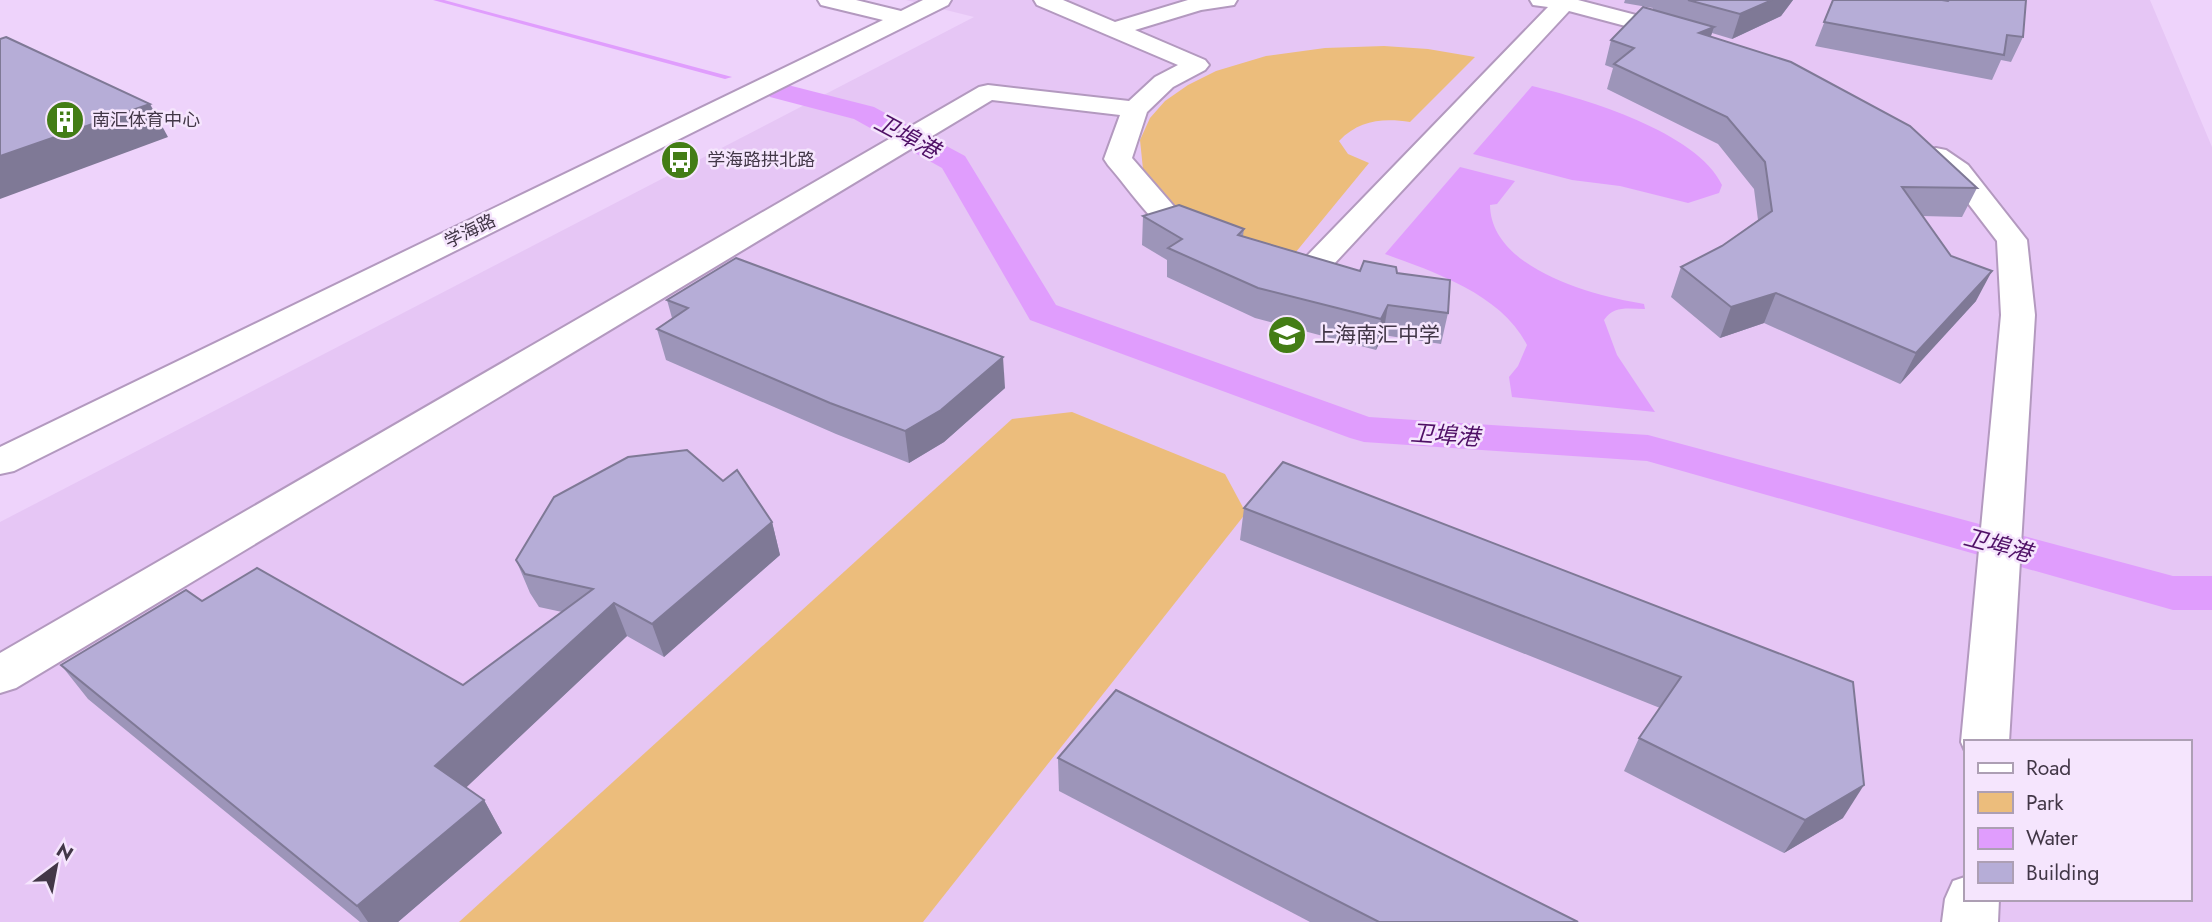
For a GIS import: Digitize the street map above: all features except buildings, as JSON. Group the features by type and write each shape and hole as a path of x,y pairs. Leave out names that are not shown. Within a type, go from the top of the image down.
{"street":[{"path":"829,0 903,18"},
{"name":"学海路","path":"0,462 940,0"},
{"path":"1045,0 1197,65 1164,82 1135,109 1118,159 1168,217 1232,242"},
{"path":"1116,29 1198,4 1226,0"},
{"path":"1258,252 1309,272 1558,1 1708,42"},
{"path":"0,675 988,92 1135,109"},
{"path":"1913,140 1958,172 2012,240 2018,315 1985,740"},
{"path":"1970,922 1972,901"}],"shaded area":[{"name":"上海南汇中学","path":"906,0 2150,0 2212,147 2212,922 0,922 0,522 974,17"}],"green space":[{"path":"1384,46 1428,49 1475,57 1410,122 1372,122 1355,129 1339,141 1348,154 1369,163 1291,258 1181,214 1143,169 1140,140 1150,118 1165,101 1188,85 1216,71 1266,56 1325,48"},
{"path":"1072,412 1225,474 1246,513 923,922 459,922 1012,419"}],"water":[{"path":"1532,86 1609,109 1665,134 1709,166 1722,185 1719,193 1688,203 1620,186 1572,180 1473,154"},
{"path":"1460,167 1515,181 1497,204 1490,205 1495,227 1507,246 1526,262 1548,276 1573,286 1644,304 1645,309 1617,310 1604,320 1617,355 1655,412 1512,397 1509,377 1518,366 1527,345 1516,327 1484,299 1465,288 1385,254"}],"waterway":[{"name":"卫埠港","path":"436,0 728,77"},
{"name":"卫埠港","path":"780,91 864,113 954,162 1043,312 1364,429 1648,448 2173,593 2212,593"}],"place":[{"name":"南汇体育中心","path":"65,120"},
{"name":"学海路拱北路","path":"680,160"},
{"name":"上海南汇中学","path":"1287,335"}]}
